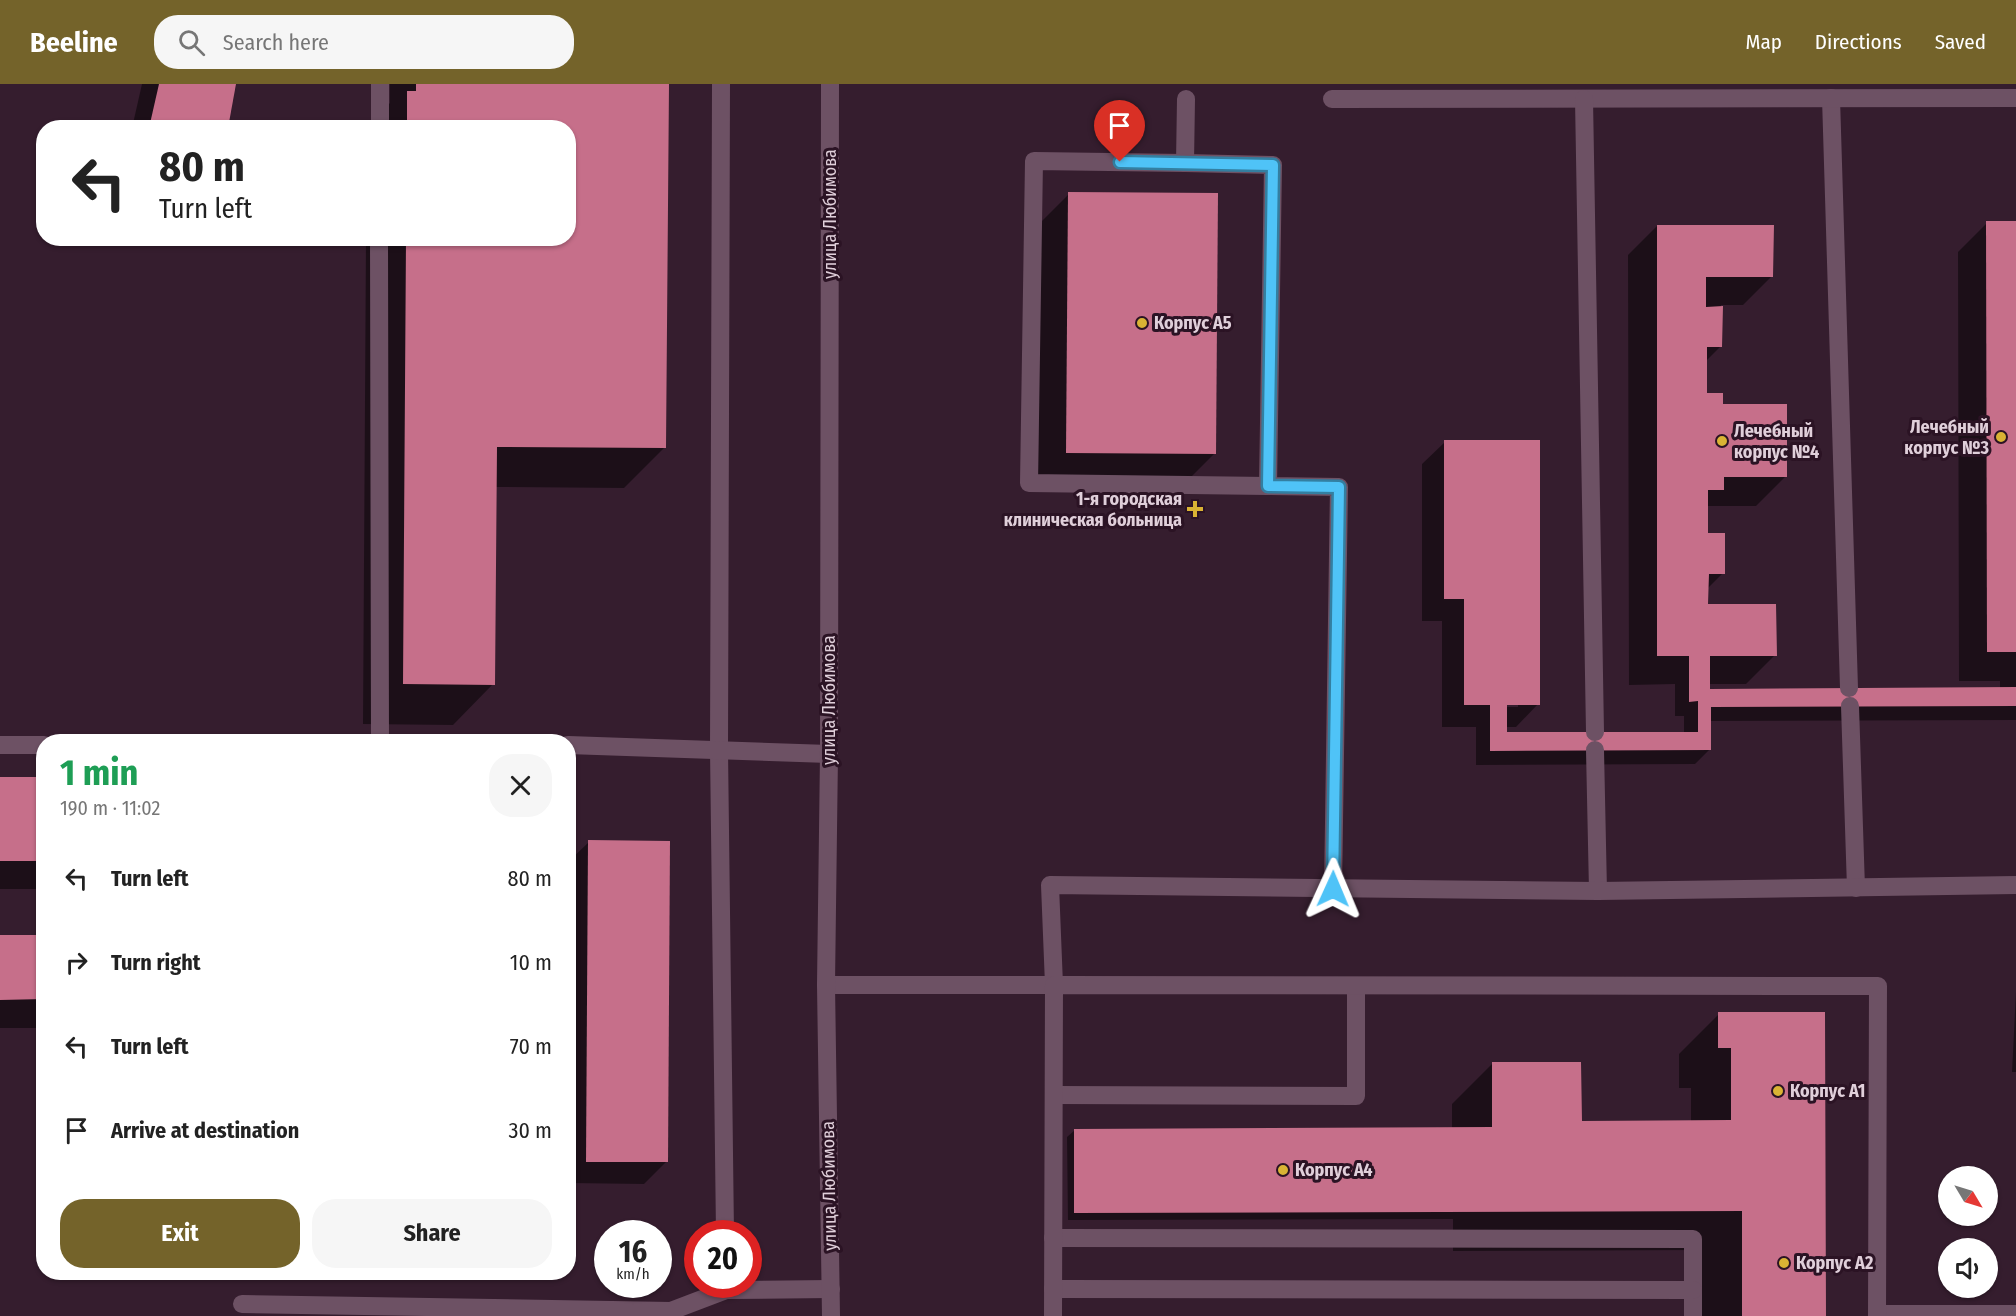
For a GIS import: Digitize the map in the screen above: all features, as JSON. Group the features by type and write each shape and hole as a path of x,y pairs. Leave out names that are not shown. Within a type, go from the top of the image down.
{"street":[{"path":"380,84 380,120"},
{"path":"721,84 719,750 725,1220"},
{"name":"улица Любимова","path":"830,84 830,754 826,985 831,1316"},
{"path":"1831,98 1850,688"},
{"path":"1332,99 2016,98"},
{"path":"1185,163 1186,99"},
{"path":"1584,99 1598,891"},
{"path":"1268,486 1273,165 1034,161 1029,483 1339,487 1333,889"},
{"path":"379,246 380,734"},
{"path":"1850,706 1856,888"},
{"path":"0,745 36,745"},
{"path":"576,745 830,754"},
{"path":"1053,1316 1054,985 1050,885 1598,891 2016,885"},
{"path":"826,985 1878,987 1877,1315 2016,1314"},
{"path":"1054,1095 1356,1096 1356,986"},
{"path":"1053,1238 1693,1239 1693,1316"},
{"path":"762,1288 831,1289"},
{"path":"1053,1289 1693,1290"},
{"path":"242,1304 671,1311 701,1298"}],"building":[{"path":"159,84 236,84 229,120 151,120"},
{"path":"416,84 669,84 666,448 497,447 495,685 403,684 406,246 576,246 576,120 407,120 407,91 416,91"},
{"name":"Корпус А5","path":"1068,192 1218,193 1216,454 1066,453"},
{"name":"Лечебный корпус №3","path":"1986,221 2016,221 2016,652 1987,652"},
{"path":"1657,225 1774,225 1773,277 1706,277 1706,307 1723,306 1722,347 1707,347 1707,393 1723,393 1723,404 1787,404 1787,477 1724,477 1724,490 1708,490 1708,533 1725,533 1725,574 1709,574 1708,604 1776,604 1777,656 1710,656 1710,689 2016,687 2016,706 1711,707 1711,750 1490,751 1490,705 1464,705 1464,599 1444,599 1444,440 1540,440 1540,705 1507,705 1507,732 1698,732 1698,701 1689,702 1689,656 1657,656"},
{"path":"0,777 36,777 36,861 0,861"},
{"path":"588,840 670,841 668,1162 586,1162"},
{"path":"0,935 36,935 36,999 0,1000"},
{"path":"1718,1012 1825,1012 1826,1316 1742,1316 1742,1211 1074,1213 1074,1129 1492,1127 1492,1062 1581,1062 1582,1121 1731,1120 1731,1048 1718,1048"}],"place":[{"name":"Корпус А5","path":"1142,323"},
{"name":"Лечебный корпус №3","path":"2001,437"},
{"name":"Лечебный корпус №4","path":"1722,441"},
{"name":"1-я городская клиническая больница","path":"1195,509"},
{"name":"Корпус А1","path":"1778,1091"},
{"name":"Корпус А4","path":"1283,1170"},
{"name":"Корпус А2","path":"1784,1263"}],"route":[{"path":"1120,162 1273,165 1268,486 1339,487 1333,889"}]}
